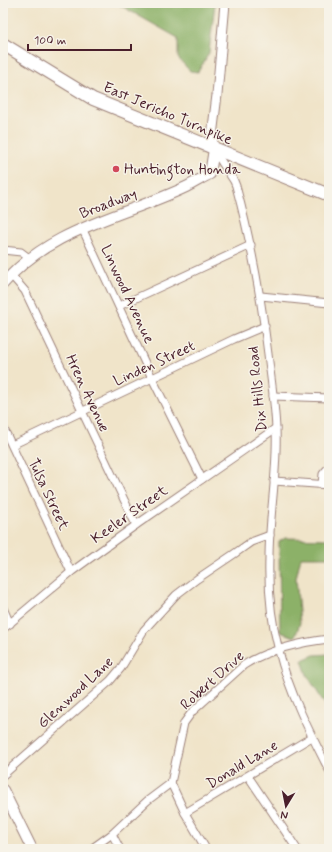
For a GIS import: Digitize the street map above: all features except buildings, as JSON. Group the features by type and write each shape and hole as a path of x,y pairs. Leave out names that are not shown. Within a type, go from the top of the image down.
{"main road":[{"name":"East Jericho Turnpike","path":"3,44 86,95 214,149 329,195"},
{"name":"Broadway","path":"3,284 30,258 52,242 82,228 186,187 210,174 214,149"},
{"path":"3,790 32,849"}],"street":[{"name":"Dix Hills Road","path":"225,3 212,136 214,149 234,181 246,222 261,296 265,326 273,396 277,454 268,557 269,598 278,650 287,676 312,737 329,770"},
{"name":"Linwood Avenue","path":"82,228 120,306 152,378 202,479"},
{"path":"120,306 251,245"},
{"path":"3,250 21,252 30,258"},
{"name":"Hren Avenue","path":"11,275 25,290 136,525"},
{"path":"261,296 329,303"},
{"name":"Linden Street","path":"12,445 265,326"},
{"path":"273,396 329,398"},
{"name":"Tulsa Street","path":"3,427 71,572"},
{"name":"Keeler Street","path":"3,629 71,572 276,428"},
{"path":"274,480 325,485 323,474 329,467"},
{"name":"Glenwood Lane","path":"3,775 110,681 121,668 144,630 176,595 251,542 270,535"},
{"path":"3,608 10,624"},
{"name":"Robert Drive","path":"171,783 184,723 192,712 244,665 253,659 278,650 329,639"},
{"name":"Donald Lane","path":"185,813 312,737"},
{"path":"248,776 297,849"},
{"path":"91,849 112,834 147,801 171,783 185,813 206,849"},
{"path":"112,834 120,849"}],"green space":[{"path":"116,3 215,3 209,53 198,72 190,71 178,58 178,38"},
{"path":"285,538 329,539 329,557 301,557 296,578 300,623 295,637 280,632 279,542"},
{"path":"329,654 329,711 307,675 302,660 314,655"}],"place":[{"name":"Huntington Honda","path":"116,169"}]}
